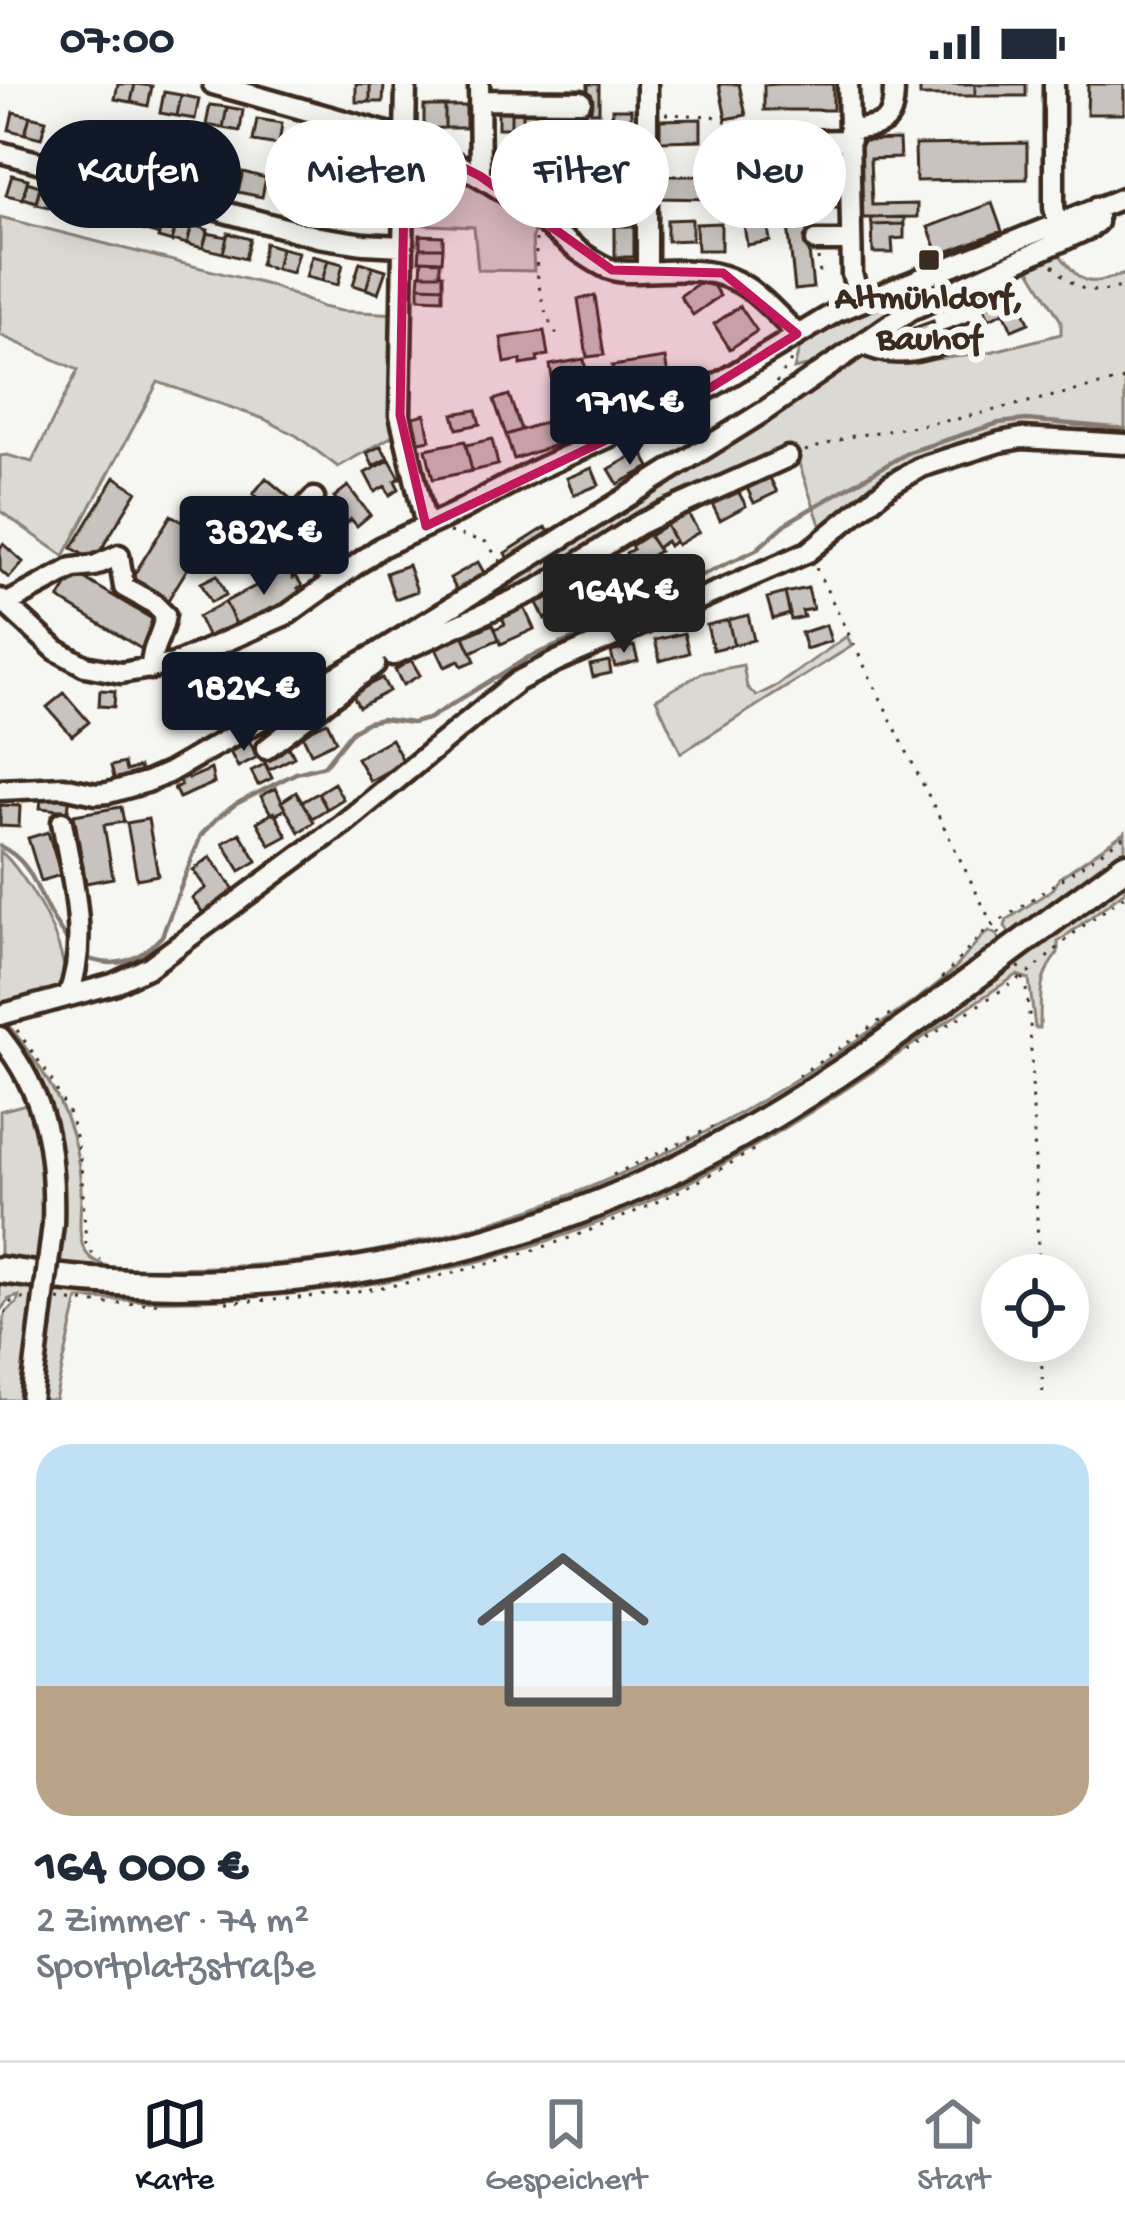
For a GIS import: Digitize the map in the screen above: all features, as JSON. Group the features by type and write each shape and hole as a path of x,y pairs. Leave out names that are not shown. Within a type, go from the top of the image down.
{"main road":[{"path":"0,1270 118,1283 283,1280 429,1257 565,1218 655,1179 756,1124 920,1016 1125,866"}],"street":[{"path":"213,84 276,93 353,120"},
{"path":"405,120 406,84"},
{"path":"647,84 647,272"},
{"path":"848,84 852,274 860,300"},
{"path":"846,136 890,118 894,84"},
{"path":"1054,84 1057,222"},
{"path":"480,176 479,92 581,100"},
{"path":"0,152 318,237 402,246"},
{"path":"467,169 491,184"},
{"path":"151,669 151,648 163,630 165,615 124,587 119,554 94,566 73,568 3,602 56,650 106,672 136,672 151,669 201,654 303,605 364,556 692,399 860,300 1125,196"},
{"path":"0,790 63,787 96,794 147,782 381,654 763,412 911,310 1094,225 1097,207"},
{"path":"402,228 400,415 426,526"},
{"path":"553,228 606,267 619,271 691,269 723,274 753,290 797,334"},
{"path":"817,241 851,241"},
{"path":"863,344 882,352 908,352 973,333"},
{"path":"3,1014 113,984 148,968 343,824 518,682 621,631 808,552 890,485 921,467 1022,438 1125,445"},
{"path":"266,749 381,654 513,601 562,576 638,525 788,457"},
{"path":"314,498 287,527 335,579"},
{"path":"562,576 621,631"},
{"path":"62,822 78,917 68,996"},
{"path":"0,1037 36,1095 48,1130 53,1171 53,1224 31,1400"}],"path":[{"path":"645,114 722,120"},
{"path":"539,228 537,265 548,322 562,340"},
{"path":"816,228 820,274"},
{"path":"1040,250 1069,282 1086,291 1125,286"},
{"path":"763,412 794,355 797,334"},
{"path":"788,457 853,436 957,419 1125,380"},
{"path":"467,536 491,545 506,573"},
{"path":"808,552 1001,936"},
{"path":"931,985 993,926 1125,836"},
{"path":"895,1059 1023,976 1125,895"},
{"path":"1019,964 1030,1023 1038,1254"},
{"path":"3,1014 48,1074 71,1118 81,1162 86,1244 94,1256 111,1264"},
{"path":"795,1078 888,1015"},
{"path":"605,1179 731,1117"},
{"path":"218,1302 353,1291 508,1258 656,1202 773,1138"},
{"path":"0,1325 11,1302 34,1297"},
{"path":"47,1298 173,1303"},
{"path":"1041,1362 1042,1400"}],"highlighted area":[{"path":"405,138 480,176 612,270 723,273 797,334 692,399 426,526 400,415"}],"shaded area":[{"path":"467,179 491,194 491,228 535,228 534,271 478,270 474,227 467,227"},
{"path":"0,217 272,286 322,307 398,314 398,433 338,467 297,436 264,419 158,382 64,556 0,511 0,456 32,462 78,370 0,335"},
{"path":"1056,250 1085,280 1125,274 1125,441 970,446 824,536 794,449 687,493 562,570 418,639 519,574 522,578 536,570 535,566 861,352 877,361 896,363 982,354 1061,334 1061,321 1026,263"},
{"path":"951,278 953,282 833,360 794,369 801,342 876,305"},
{"path":"847,636 852,646 681,753 656,699 702,673 743,665 747,687 756,696"},
{"path":"1125,832 1125,854 1012,938 1007,920"},
{"path":"0,851 45,915 65,974 63,988 0,1009"},
{"path":"1125,879 1125,891 1058,942 1058,953 1042,988 1040,1028 1035,1028 1029,979 1017,975 823,1104 703,1175 629,1210 477,1262 320,1291 240,1298 78,1299 55,1400 0,1400 4,1318 19,1296 9,1299 0,1311 0,1278 291,1289 638,1196"},
{"path":"989,931 1001,944 830,1068 704,1144 600,1195 438,1246 239,1275 56,1269 61,1172 4,1033 5,1022 39,1067 65,1115 79,1168 81,1237 91,1258 117,1269 303,1261 436,1238 570,1195 634,1168 757,1103 917,1000"},
{"path":"30,1103 44,1154 39,1268 0,1262 0,1111"}],"building":[{"path":"118,84 135,84 131,102 115,99"},
{"path":"135,84 152,86 148,106 131,102"},
{"path":"356,84 370,84 370,102 356,102"},
{"path":"370,84 384,84 383,102 370,102"},
{"path":"588,84 599,84 599,112 591,112 588,106"},
{"path":"719,84 739,84 746,115 726,119"},
{"path":"833,84 833,110 764,110 764,85"},
{"path":"920,84 975,84 975,96 920,96"},
{"path":"975,84 1026,84 1026,96 975,96"},
{"path":"1088,84 1124,84 1124,114 1087,114"},
{"path":"164,92 181,95 177,116 160,113"},
{"path":"181,95 199,99 195,119 177,116"},
{"path":"210,105 227,107 225,120 207,120"},
{"path":"424,106 445,106 445,120 424,120"},
{"path":"445,106 466,106 466,120 445,120"},
{"path":"498,106 511,106 511,120 498,120"},
{"path":"511,106 523,106 523,120 511,120"},
{"path":"523,106 535,106 535,120 523,120"},
{"path":"535,106 547,106 547,120 535,120"},
{"path":"227,107 243,110 241,124 241,120 225,120"},
{"path":"612,109 631,109 631,120 612,120"},
{"path":"572,110 572,120 560,120 560,111"},
{"path":"572,110 584,110 584,120 572,120"},
{"path":"547,111 560,111 560,120 547,120"},
{"path":"13,112 30,116 25,134 9,130"},
{"path":"30,116 46,120 36,120 36,137 25,134"},
{"path":"257,119 265,120 265,143 253,141"},
{"path":"701,119 693,120 693,140 669,141 669,120 660,120"},
{"path":"899,140 900,158 870,159 872,205 917,204 917,217 860,218 858,146 864,141"},
{"path":"1027,143 1027,179 916,181 915,145"},
{"path":"243,172 265,178 262,197 241,193"},
{"path":"12,175 28,179 23,199 6,195"},
{"path":"669,176 693,176 693,199 669,198"},
{"path":"27,182 36,185 36,202 23,198"},
{"path":"992,203 1002,231 939,255 928,227"},
{"path":"904,217 904,224 872,225 871,218"},
{"path":"692,219 692,240 667,241 669,220"},
{"path":"904,224 904,238 892,239 893,253 873,253 872,225"},
{"path":"161,228 176,228 172,242 158,238"},
{"path":"175,228 191,228 187,244 172,240"},
{"path":"191,228 208,230 203,248 187,244"},
{"path":"615,228 634,228 634,257 615,257"},
{"path":"696,228 721,228 721,250 697,250"},
{"path":"744,228 768,228 770,241 747,245"},
{"path":"788,228 806,228 813,288 795,290"},
{"path":"207,233 227,237 223,253 203,248"},
{"path":"228,233 250,239 245,259 223,253"},
{"path":"420,235 443,236 443,248 420,248"},
{"path":"265,243 281,248 276,269 260,265"},
{"path":"281,248 298,252 292,273 276,269"},
{"path":"420,248 443,248 442,261 419,260"},
{"path":"312,256 328,260 322,281 306,277"},
{"path":"328,260 343,264 338,285 322,281"},
{"path":"422,260 440,261 440,274 421,274"},
{"path":"360,262 373,266 366,289 353,285"},
{"path":"373,266 386,270 378,293 366,289"},
{"path":"420,274 443,274 443,287 419,286"},
{"path":"707,277 720,296 693,315 680,296"},
{"path":"419,286 443,287 443,299 419,298"},
{"path":"1017,294 1029,323 1012,330 1004,312 989,319 984,307"},
{"path":"595,296 604,355 587,357 578,299"},
{"path":"740,306 757,331 730,349 714,324"},
{"path":"933,321 938,339 909,344 906,331"},
{"path":"544,331 548,355 537,357 538,362 505,363 501,338"},
{"path":"665,358 669,382 616,391 612,366"},
{"path":"584,359 593,415 559,420 550,365"},
{"path":"606,370 611,404 597,406 591,373"},
{"path":"509,395 521,430 506,435 494,400"},
{"path":"476,410 480,424 457,429 453,414"},
{"path":"425,414 430,440 414,443 409,418"},
{"path":"551,420 559,444 514,459 506,435"},
{"path":"492,439 498,465 472,471 466,445"},
{"path":"465,441 472,471 433,479 426,449"},
{"path":"381,446 388,458 373,466 367,453"},
{"path":"641,451 650,467 618,484 609,469"},
{"path":"390,460 400,478 395,481 399,489 390,495 385,486 375,492 365,473"},
{"path":"592,468 599,485 574,495 567,478"},
{"path":"769,476 777,492 754,503 746,486"},
{"path":"115,477 137,491 94,561 72,548"},
{"path":"266,478 292,500 280,515 253,494"},
{"path":"348,486 370,515 357,526 351,519 347,523 336,509 340,505 334,497"},
{"path":"738,491 746,506 720,520 712,504"},
{"path":"687,512 699,532 677,545 666,525"},
{"path":"171,515 207,537 165,605 129,583"},
{"path":"320,523 331,535 317,547 307,534"},
{"path":"666,525 675,541 657,548 649,536"},
{"path":"546,527 553,539 511,565 505,553"},
{"path":"648,535 659,551 635,566 626,553"},
{"path":"3,544 23,562 9,578 0,570"},
{"path":"611,557 624,574 605,589 591,572"},
{"path":"478,562 487,578 459,594 450,578"},
{"path":"408,565 417,591 395,599 386,573"},
{"path":"288,569 302,586 298,588 302,594 238,628 225,602"},
{"path":"75,573 159,623 143,650 59,599"},
{"path":"217,575 226,595 211,602 201,583"},
{"path":"808,588 813,609 791,620 785,593"},
{"path":"561,592 568,609 545,619 537,603"},
{"path":"785,593 790,614 773,619 767,598"},
{"path":"225,602 238,628 208,638 198,617"},
{"path":"524,607 534,629 501,644 495,629 505,624 502,618"},
{"path":"748,615 754,640 734,645 728,620"},
{"path":"728,620 734,645 713,650 707,625"},
{"path":"493,624 499,639 471,652 464,637"},
{"path":"826,625 831,641 806,649 801,633"},
{"path":"684,633 689,653 660,661 655,640"},
{"path":"463,634 475,661 445,667 435,646"},
{"path":"634,646 638,661 615,667 611,652"},
{"path":"411,660 420,675 403,685 395,670"},
{"path":"609,661 611,673 593,677 590,665"},
{"path":"382,678 389,691 359,707 352,694"},
{"path":"100,690 115,691 114,707 99,706"},
{"path":"64,693 89,722 72,736 47,707"},
{"path":"206,695 210,717 180,723 175,702"},
{"path":"327,722 336,741 311,753 302,734"},
{"path":"391,739 404,762 370,781 357,758"},
{"path":"250,742 257,757 238,767 230,752"},
{"path":"289,747 294,757 269,770 264,761"},
{"path":"124,763 126,771 139,767 142,778 116,785 111,766"},
{"path":"265,764 272,778 258,785 251,771"},
{"path":"211,769 214,783 179,798 174,788 181,785 179,779"},
{"path":"334,783 343,799 327,809 318,793"},
{"path":"276,788 285,809 275,815 261,796"},
{"path":"42,792 70,795 68,811 40,808"},
{"path":"296,792 314,822 299,832 281,802"},
{"path":"318,793 327,809 312,818 302,802"},
{"path":"0,805 20,806 19,827 0,826"},
{"path":"121,807 124,822 104,825 113,878 86,883 74,815"},
{"path":"274,812 287,836 270,845 257,822"},
{"path":"148,819 158,875 137,879 127,823"},
{"path":"48,832 61,875 41,881 28,838"},
{"path":"240,833 257,861 240,871 223,843"},
{"path":"210,857 236,892 203,913 192,898 206,888 193,870"}],"waterway":[{"path":"616,620 756,550 788,522 909,452 999,423 1026,420 1125,429"},
{"path":"84,957 106,963 126,961 162,936 201,835 236,804 296,773 324,766 352,731 368,722 428,719 529,657 606,625"},
{"path":"0,846 26,867 71,946"}],"place":[{"name":"Altmühldorf, Bauhof","path":"929,260"}]}
